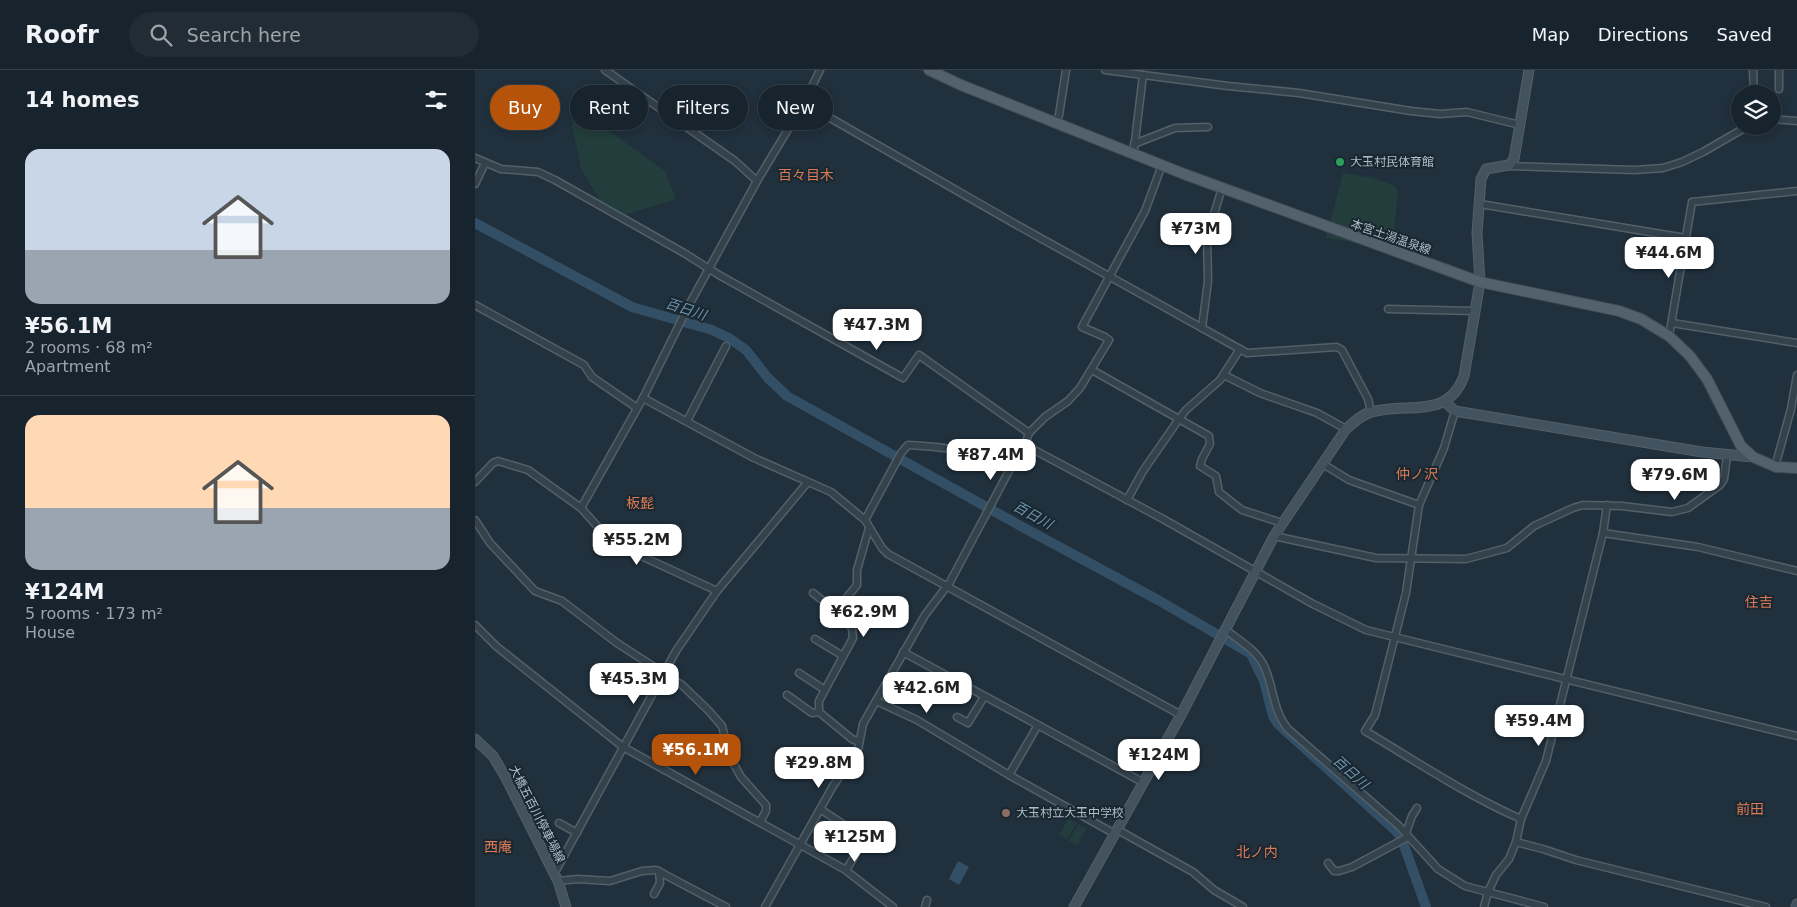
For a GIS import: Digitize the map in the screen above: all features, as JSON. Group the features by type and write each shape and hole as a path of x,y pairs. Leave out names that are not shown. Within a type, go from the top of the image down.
{"main road":[{"name":"本宮土湯温泉線","path":"929,70 961,85 1055,122 1133,149 1162,165 1480,282 1619,311 1653,325 1669,336 1699,367 1741,446 1753,457 1775,466 1797,468"}],"street":[{"path":"813,85 820,70"},
{"path":"1055,122 1059,115 1066,70"},
{"path":"1105,70 1299,93 1411,112 1440,114 1467,112 1519,125"},
{"path":"1506,166 1515,159 1529,70"},
{"path":"1753,70 1754,85"},
{"path":"1779,70 1779,85"},
{"path":"607,71 735,161 757,182"},
{"path":"1133,149 1143,75"},
{"path":"833,120 1247,353 1337,347 1342,350 1368,399 1371,412"},
{"path":"1781,120 1797,121"},
{"path":"1133,149 1175,128 1208,127"},
{"path":"581,508 643,398 682,318 788,130"},
{"path":"1074,907 1181,715 1274,536 1346,429 1359,418 1371,412 1392,408 1429,407 1445,402 1454,394 1464,376 1480,282 1477,233 1481,179 1484,171 1489,168 1506,166 1635,170 1663,168 1696,155 1732,135"},
{"path":"475,158 501,169 538,172 555,180 903,378 919,355 1029,433"},
{"path":"475,184 485,163"},
{"path":"765,907 833,786 858,750 863,724 925,615 947,586 1010,468 1025,445 1029,433 1045,417 1068,401 1080,388 1109,340 1082,327 1145,211 1162,165"},
{"path":"1203,328 1208,281 1207,238 1222,188"},
{"path":"1669,336 1692,202 1797,191"},
{"path":"1479,204 1686,238"},
{"path":"475,306 584,365 593,377 637,408"},
{"path":"1388,310 1475,312"},
{"path":"1672,323 1797,343"},
{"path":"687,421 726,346"},
{"path":"1127,500 1143,471 1179,419 1186,410 1224,376 1240,349"},
{"path":"1092,370 1210,438 1210,444 1200,466 1216,476 1218,490 1221,494 1242,510 1282,523"},
{"path":"1775,466 1791,409 1797,375"},
{"path":"1224,376 1260,393 1317,413 1346,429"},
{"path":"643,398 754,458 831,492 865,520 888,554 1181,715"},
{"path":"1445,402 1455,411 1727,456 1753,457"},
{"path":"1455,411 1445,448 1419,505 1406,593 1375,715 1365,731 1464,791 1491,806 1521,818"},
{"path":"865,520 901,453 908,445 938,446 968,451 1010,468"},
{"path":"1025,445 1366,630 1797,736"},
{"path":"1274,536 1376,558 1466,560 1507,548 1534,526 1583,505 1607,505 1672,512 1688,508 1720,486 1724,479 1727,456"},
{"path":"475,482 493,463 498,461 506,462 534,473 581,508 607,537 639,556 717,591"},
{"path":"1323,464 1349,480 1419,505"},
{"path":"726,907 659,871 642,871 610,881 556,878 577,833 676,651 717,591 807,482"},
{"path":"1484,907 1488,892 1496,875 1509,859 1516,842 1521,818 1546,761 1603,534 1607,505"},
{"path":"475,520 490,543 535,591 562,601 617,643 682,685 708,710 721,726 726,747 741,777 766,805 766,811 759,822"},
{"path":"836,611 857,584 857,570 869,528"},
{"path":"1603,534 1698,547 1797,571"},
{"path":"813,593 836,611 851,626 853,633 853,638 819,701 819,712"},
{"path":"475,626 496,646 623,747 846,870 893,907"},
{"path":"1223,635 1249,647 1258,657 1265,668 1277,710 1288,729 1438,869 1445,871 1465,886 1544,907"},
{"path":"815,639 843,656"},
{"path":"903,652 1144,783"},
{"path":"799,673 825,690"},
{"path":"787,695 812,713 819,712 852,739 859,742"},
{"path":"957,717 968,723 984,697"},
{"path":"876,701 917,720 1009,775 1193,872 1214,890 1243,907"},
{"path":"1009,775 1038,725"},
{"name":"大橋五百川停車場線","path":"475,739 493,756 499,765 556,878 566,907"},
{"path":"1328,863 1334,871 1347,869 1405,838 1412,816 1417,808"},
{"path":"820,809 852,830 856,835 859,846 846,870"},
{"path":"559,823 577,833"},
{"path":"1516,842 1543,848 1576,860 1766,907"},
{"path":"654,894 660,883 659,871"}],"green space":[{"path":"573,130 608,130 665,171 676,199 612,219 581,169"},
{"path":"1343,173 1373,178 1395,186 1398,192 1393,238 1387,248 1326,238"},
{"path":"1068,819 1077,823 1067,839 1059,835"},
{"path":"1078,824 1087,828 1077,845 1069,841"}],"water":[{"path":"958,861 969,867 959,885 949,879"}],"waterway":[{"name":"百日川","path":"475,223 632,307 712,330 729,338 746,350 768,378 787,396 1158,600 1251,654 1264,681 1273,716 1278,724 1401,837 1426,907"}],"place":[{"name":"大玉村民体育館","path":"1340,162"},
{"name":"大玉村立大玉中学校","path":"1006,813"}],"district":[{"name":"百々目木","path":"806,175"},
{"name":"仲ノ沢","path":"1417,474"},
{"name":"板髭","path":"640,503"},
{"name":"住吉","path":"1759,602"},
{"name":"前田","path":"1750,809"},
{"name":"西庵","path":"498,847"},
{"name":"北ノ内","path":"1257,852"}]}
